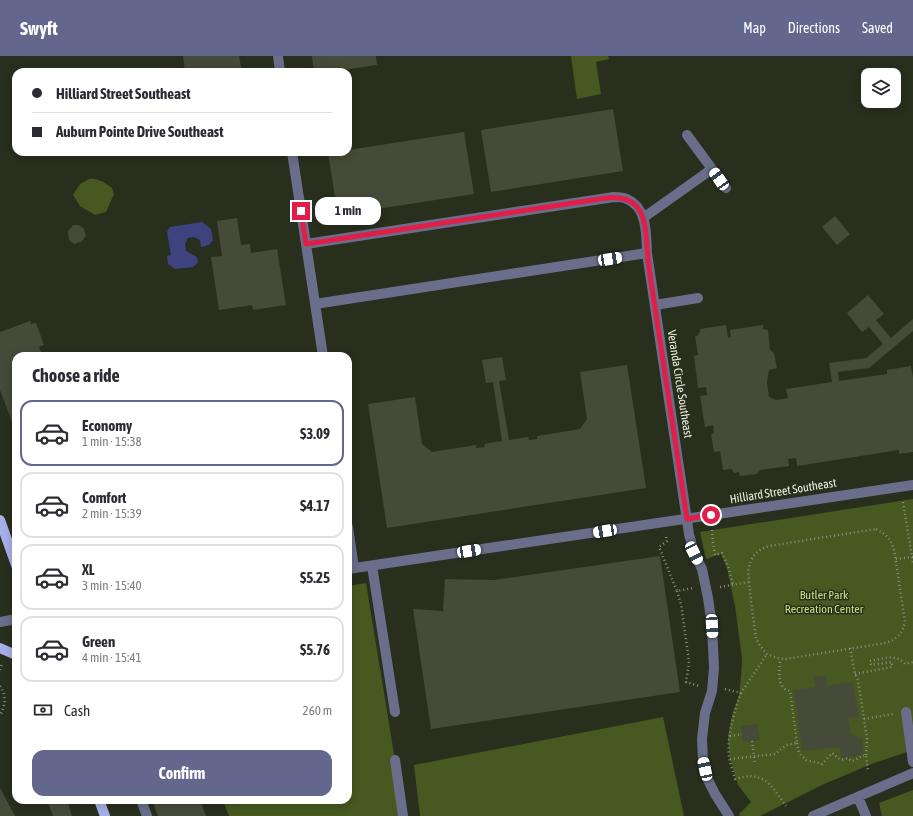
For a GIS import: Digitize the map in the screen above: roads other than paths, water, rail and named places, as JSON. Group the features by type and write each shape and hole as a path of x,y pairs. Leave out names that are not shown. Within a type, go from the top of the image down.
{"main road":[{"path":"0,520 12,554"},
{"path":"0,648 12,653"},
{"path":"100,804 105,816"}],"street":[{"path":"278,56 280,68"},
{"path":"688,135 726,188"},
{"path":"293,156 322,352"},
{"path":"306,244 614,197 627,199 633,203 642,213 643,218 712,169"},
{"name":"Veranda Circle Southeast","path":"643,218 646,229 647,253 689,534 694,553 702,568 712,626 714,668 712,691 705,713 702,739 703,761 707,778 715,794 730,816"},
{"path":"315,304 647,253"},
{"path":"655,305 698,298"},
{"name":"Hilliard Street Southeast","path":"352,569 913,485"},
{"path":"372,566 395,712"},
{"path":"0,622 12,620"},
{"path":"906,712 913,762"},
{"path":"395,760 403,816"},
{"path":"813,816 913,773"},
{"path":"858,797 866,816"},
{"path":"142,804 147,816"}],"water":[{"path":"202,222 211,229 213,240 209,245 201,247 200,240 194,237 188,238 185,244 186,251 197,257 198,262 193,267 175,269 168,264 167,256 171,255 167,232 170,227"}],"park label":[{"name":"Butler Park Recreation Center","path":"824,602"}]}
